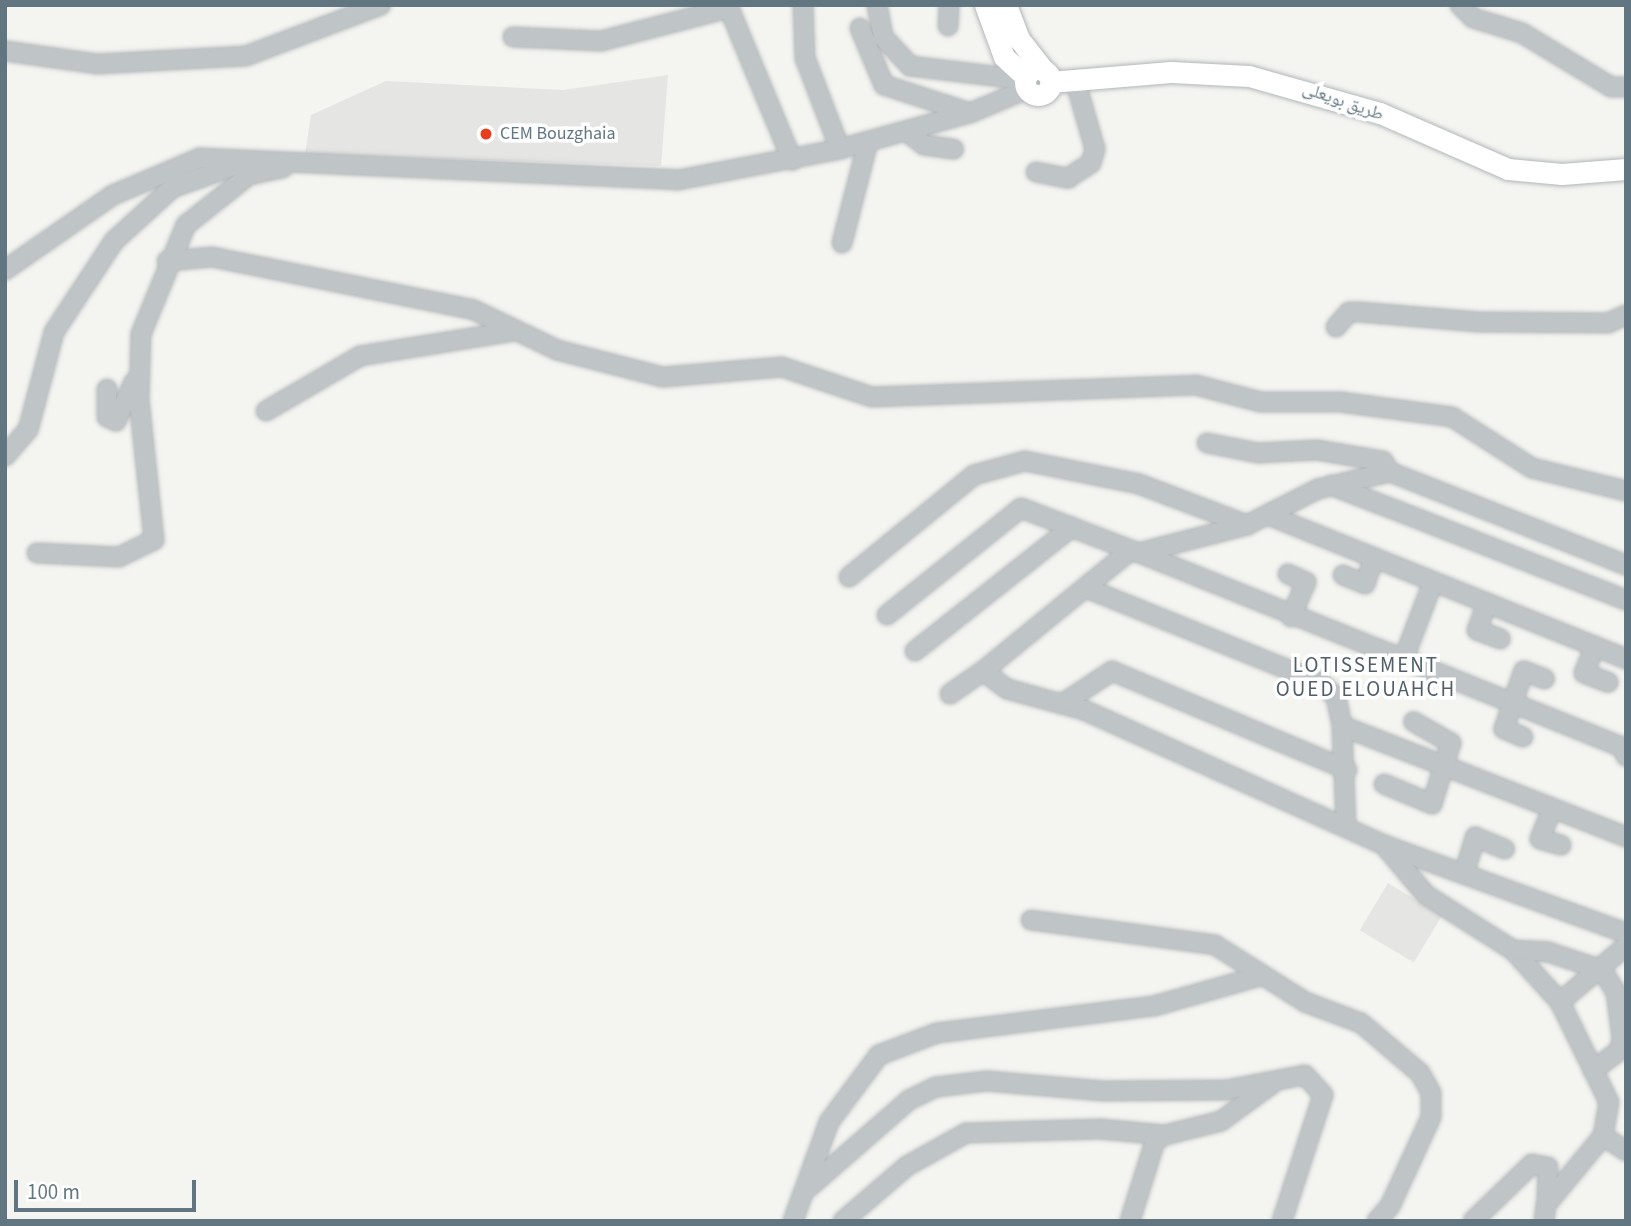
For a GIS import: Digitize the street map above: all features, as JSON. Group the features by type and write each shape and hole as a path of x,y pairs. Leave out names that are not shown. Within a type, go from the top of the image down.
{"main road":[{"path":"985,5 1004,57 1034,80"},
{"path":"1006,5 1034,80"},
{"name":"طريق بويعلى","path":"1034,80 1075,80 1171,72 1249,76 1380,113 1508,169 1562,174 1626,169"}],"street":[{"path":"5,51 97,64 246,56 381,5"},
{"path":"803,5 805,58 840,149"},
{"path":"948,26 949,5"},
{"path":"1460,5 1473,18 1522,33 1611,87 1626,87"},
{"path":"876,6 889,49 910,66 1034,80"},
{"path":"513,37 601,41 729,8 792,160"},
{"path":"860,29 879,79 923,101 970,113"},
{"path":"5,270 113,195 173,164 252,160 678,180 792,160 931,125 970,113 1034,80"},
{"path":"1036,172 1068,178 1091,163 1094,149 1075,80"},
{"path":"923,101 931,125"},
{"path":"906,131 925,145 954,149"},
{"path":"842,243 867,142"},
{"path":"5,456 28,430 54,331 114,241 172,188 252,160"},
{"path":"37,553 119,557 154,540 140,365 141,334 167,261 186,225 249,175 300,164"},
{"path":"167,261 212,257 474,310 557,350 663,377 782,367 872,397 1196,386 1261,402 1340,402 1452,417 1532,468 1626,491"},
{"path":"1336,327 1359,312 1480,323 1608,323 1626,315"},
{"path":"266,411 360,356 514,331"},
{"path":"107,389 107,417 116,421 140,365"},
{"path":"1208,443 1258,453 1328,452 1383,461 1390,472"},
{"path":"849,577 974,475 1025,461 1139,484 1247,525"},
{"path":"950,694 1135,552 1247,525 1331,485 1390,472 1626,565"},
{"path":"1331,485 1626,600"},
{"path":"887,615 1021,508 1291,617 1404,657 1511,705 1622,747 1626,756"},
{"path":"1268,515 1626,659"},
{"path":"915,652 1072,527"},
{"path":"1343,575 1365,584 1374,558"},
{"path":"1288,574 1306,582 1291,617"},
{"path":"1404,657 1433,582"},
{"path":"1086,588 1321,683 1336,697 1342,726 1347,770 1346,827"},
{"path":"1487,603 1477,630 1500,639"},
{"path":"1595,646 1584,673 1608,682"},
{"path":"983,671 1007,689 1062,704 1384,845 1626,933"},
{"path":"1062,704 1112,671 1347,770"},
{"path":"1523,737 1504,729 1524,671 1545,680"},
{"path":"1384,784 1432,804 1451,743 1414,722"},
{"path":"1342,726 1626,837"},
{"path":"1552,809 1540,839 1561,845"},
{"path":"1464,874 1475,837 1505,849"},
{"path":"1384,845 1426,895 1514,950 1563,1007 1609,1102 1603,1136 1545,1213"},
{"path":"1031,920 1215,945 1260,976 1361,1023 1420,1073 1431,1093 1432,1117 1390,1206 1377,1221"},
{"path":"1563,1007 1626,946"},
{"path":"1514,950 1548,952 1602,970 1616,992 1622,1038 1620,1049 1593,1070"},
{"path":"793,1221 807,1189 829,1122 879,1055 937,1033 1154,1006 1260,976"},
{"path":"807,1189 909,1100 936,1087 987,1081 1104,1091 1226,1090 1272,1084 1305,1075 1323,1095 1282,1221"},
{"path":"1130,1221 1155,1141 1165,1135 1221,1121 1272,1084"},
{"path":"843,1221 907,1166 966,1133 1100,1129 1165,1135"},
{"path":"1603,1136 1626,1151"},
{"path":"1473,1221 1532,1164 1548,1167 1551,1176 1545,1213"}],"shaded area":[{"name":"CEM Bouzghaia","path":"668,75 661,166 305,154 311,115 386,81 563,90"},
{"path":"1388,883 1442,915 1414,963 1360,930"}],"place":[{"name":"CEM Bouzghaia","path":"486,134"}],"district":[{"name":"LOTISSEMENT OUED ELOUAHCH","path":"1366,677"}]}
